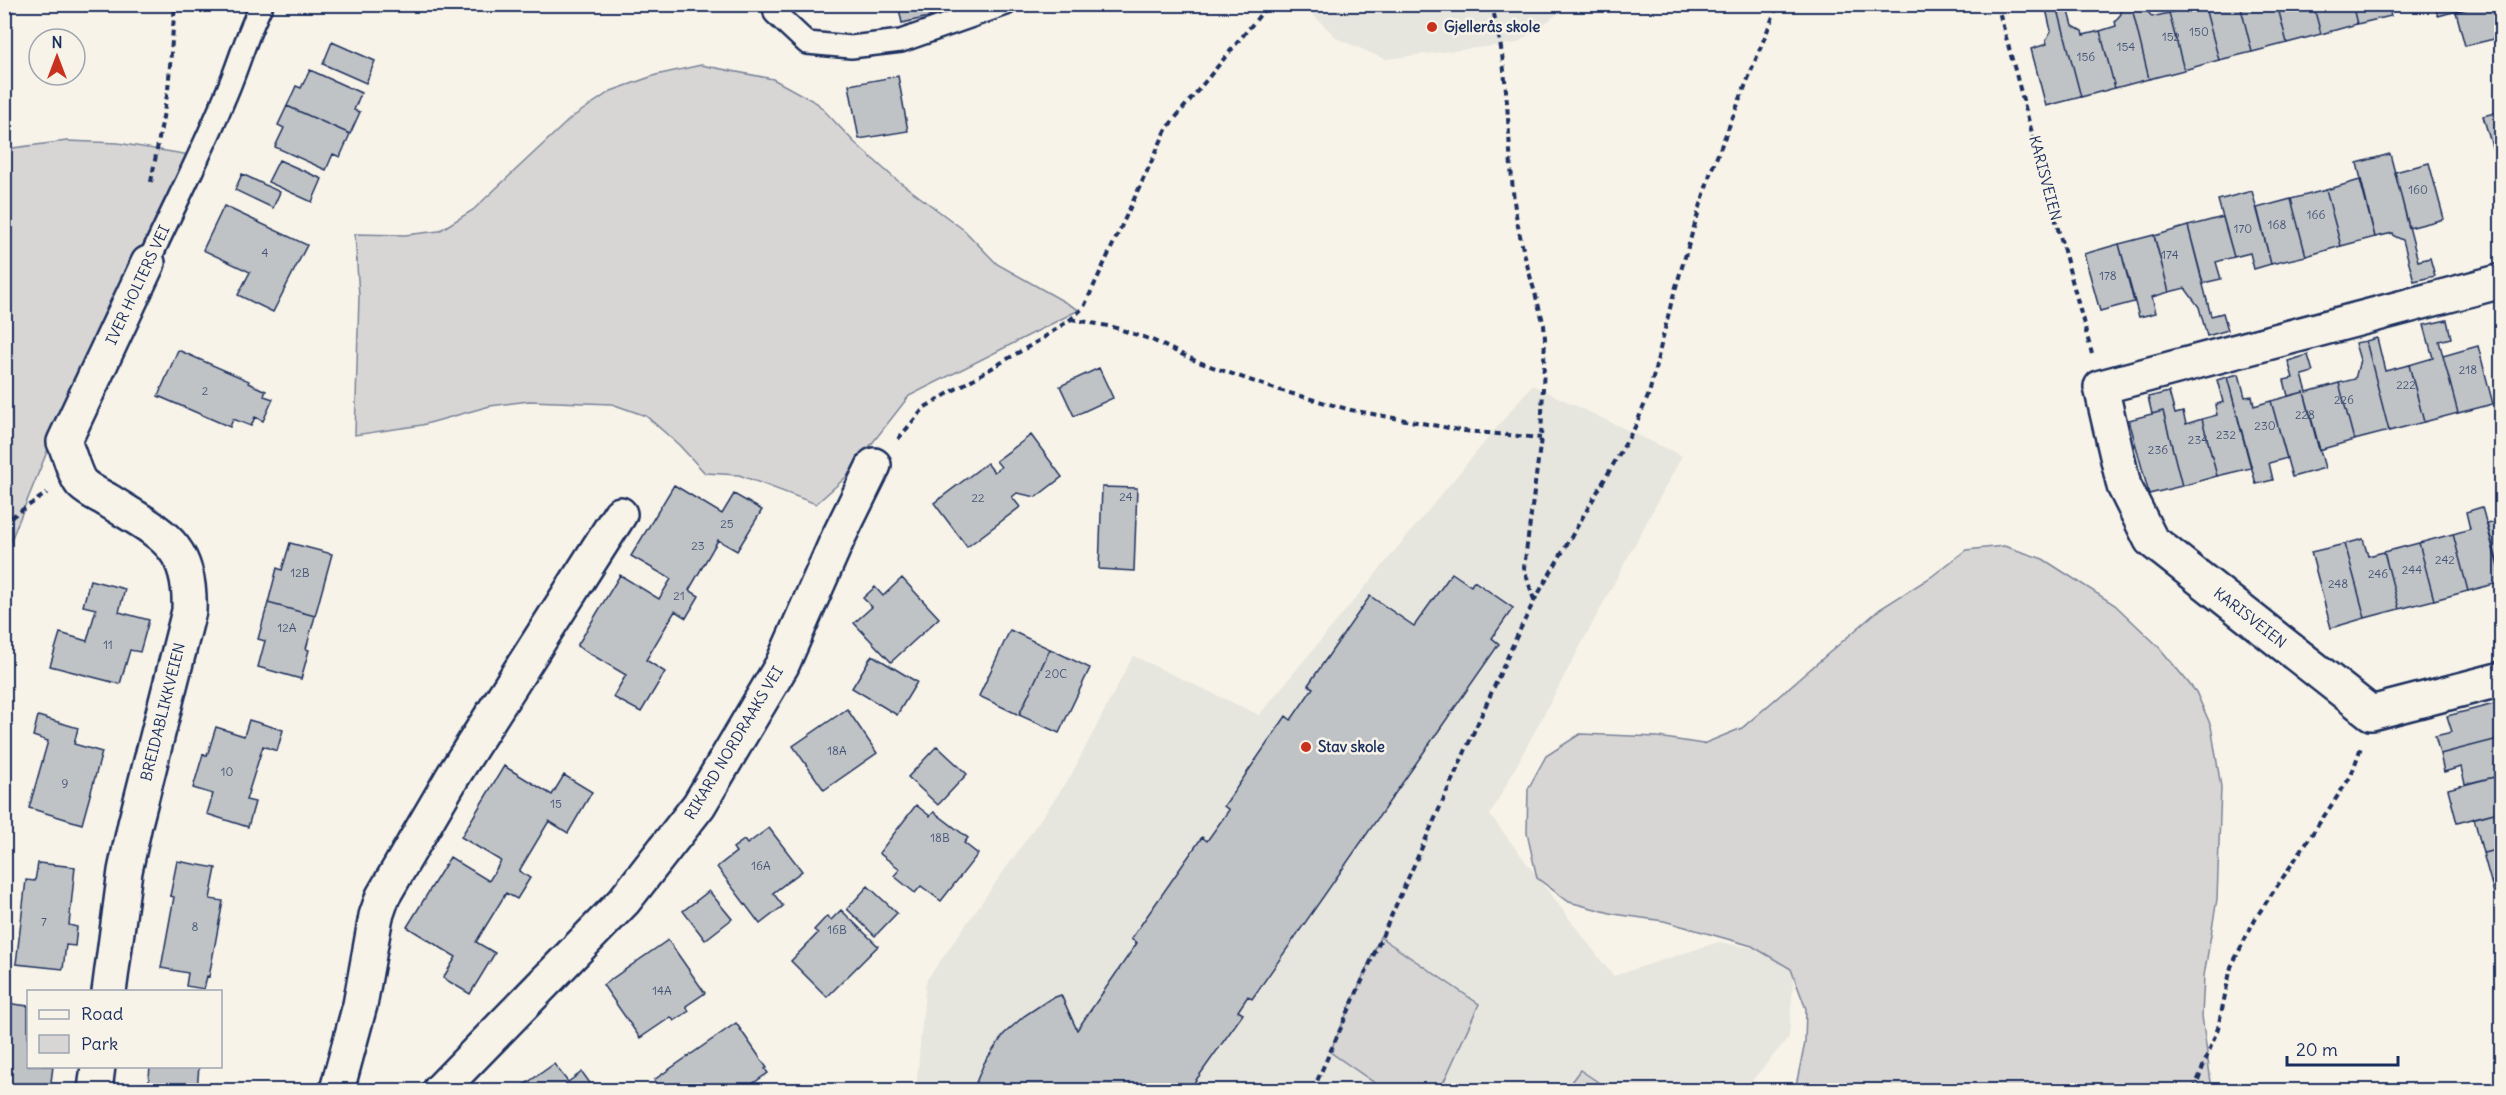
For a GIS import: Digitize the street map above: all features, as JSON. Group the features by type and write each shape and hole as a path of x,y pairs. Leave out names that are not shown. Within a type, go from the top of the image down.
{"street":[{"name":"IVER HOLTERS VEI","path":"81,483 64,442 148,262"},
{"path":"2102,387 2502,281"},
{"name":"KARISVEIEN","path":"2102,387 2124,486 2151,540 2371,713"},
{"name":"RIKARD NORDRAAKS VEI","path":"441,1090 624,901 699,805 782,665 838,538 874,465"},
{"name":"BREIDABLIKKVEIEN","path":"81,483 167,538 187,570 190,588 189,611 125,871 109,990"},
{"path":"337,1090 360,1005 376,916 383,896 453,776 620,514"},
{"path":"2371,713 2502,679"},
{"path":"95,1090 98,1068"}],"lane":[{"name":"IVER HOLTERS VEI","path":"148,262 209,135 261,4"},
{"path":"774,4 775,13 807,43 851,47 900,40 1006,4"}],"path":[{"path":"4,24 15,4"},
{"path":"150,188 168,90 175,4"},
{"path":"874,465 925,407 1040,340 1071,319 1084,307 1167,128 1269,4"},
{"path":"1491,4 1502,46 1518,230 1544,325 1540,438 1524,568 1534,601"},
{"path":"1313,1090 1534,601 1635,427 1649,394 1671,300 1710,174 1778,4"},
{"name":"KARISVEIEN","path":"1997,4 2102,387"},
{"path":"1071,319 1113,327 1152,340 1196,361 1275,389 1351,410 1465,431 1540,438"},
{"path":"4,525 13,516 57,487 81,483"},
{"path":"2194,1090 2218,1028 2230,967 2255,919 2351,776 2371,713"}],"shaded area":[{"name":"Gjellerås skole","path":"1315,4 1570,5 1517,43 1385,59 1338,39 1312,14"},
{"name":"Stav skole","path":"1532,385 1682,456 1490,815 1613,976 1719,942 1795,956 1789,1037 1744,1090 916,1090 926,981 1069,779 1133,656 1259,715"}],"green space":[{"path":"701,65 773,79 817,103 855,143 893,177 964,230 997,264 1079,310 909,396 845,478 816,504 739,475 705,473 679,445 646,416 612,404 529,401 490,406 422,425 355,435 359,296 355,234 405,235 439,231 473,210 571,118 611,91 656,75"},
{"path":"67,141 118,143 196,156 53,437 5,555 5,149"},
{"path":"2004,546 2043,559 2115,605 2158,646 2196,692 2211,726 2221,787 2217,899 2204,976 2202,1016 2212,1090 1795,1090 1805,1043 1806,1009 1791,969 1752,946 1664,921 1614,914 1569,902 1537,878 1527,833 1528,789 1546,756 1580,734 1658,737 1703,744 1742,728 1880,609 1931,577 1966,550"},
{"path":"1380,937 1479,1004 1440,1090 1385,1090 1330,1052"},
{"path":"1580,1070 1610,1090 1565,1090"}],"building":[{"path":"898,4 963,4 964,9 902,23"},
{"path":"2067,4 2073,26 2082,31 2083,35 2100,31 2115,88 2081,97 2057,6"},
{"path":"2119,4 2131,4 2149,79 2115,88 2100,31 2116,26 2115,21 2121,14"},
{"path":"2131,4 2142,4 2152,17 2169,13 2184,70 2149,79"},
{"path":"2185,4 2204,4 2219,60 2184,70 2169,13 2186,8"},
{"path":"2204,4 2240,4 2252,52 2219,60"},
{"path":"2240,4 2277,4 2287,43 2252,52"},
{"path":"2277,4 2313,4 2321,34 2287,43"},
{"path":"2313,4 2352,4 2357,24 2321,34"},
{"path":"2352,4 2388,4 2391,16 2357,24"},
{"path":"2434,4 2483,4 2438,16"},
{"path":"2483,4 2502,4 2502,37 2465,46 2456,12"},
{"path":"2057,6 2081,97 2046,106 2031,49 2047,44 2046,40 2051,31 2046,9"},
{"path":"332,42 375,61 366,83 323,64"},
{"path":"310,70 361,93 354,110 360,112 350,134 287,106 296,86 301,88"},
{"path":"898,76 908,131 859,139 849,85"},
{"path":"287,106 350,134 340,157 333,154 326,170 275,147 284,128 278,125"},
{"path":"2502,111 2502,148 2493,150 2483,116"},
{"path":"2502,148 2502,184 2493,150"},
{"path":"2390,154 2418,261 2430,258 2435,276 2414,281 2403,240 2394,236 2393,233 2375,237 2357,163"},
{"path":"279,160 322,179 312,202 268,182"},
{"path":"2429,163 2444,219 2409,228 2395,172"},
{"path":"242,174 280,192 273,208 235,190"},
{"path":"2360,180 2375,237 2341,246 2326,190"},
{"path":"2326,190 2341,246 2306,256 2291,199"},
{"path":"2252,191 2271,264 2254,269 2250,253 2234,257 2218,200"},
{"path":"2291,199 2306,256 2271,264 2257,208"},
{"path":"224,206 307,245 273,312 238,295 250,272 203,250"},
{"path":"2223,217 2234,257 2216,262 2221,279 2203,283 2188,226"},
{"path":"2188,226 2211,316 2223,313 2228,330 2207,336 2199,307 2185,288 2169,292 2154,236"},
{"path":"2154,235 2169,292 2152,297 2156,313 2139,317 2119,244"},
{"path":"2119,244 2134,302 2100,311 2084,254"},
{"path":"2447,320 2451,338 2439,341 2458,413 2424,422 2409,365 2433,358 2424,325"},
{"path":"2377,338 2385,371 2409,365 2424,422 2389,431 2366,341"},
{"path":"2366,341 2389,431 2354,440 2339,383 2355,379 2360,360 2355,343"},
{"path":"2478,346 2493,404 2458,413 2443,356"},
{"path":"178,350 249,381 248,383 266,391 264,396 273,399 263,421 255,417 251,426 233,419 230,427 158,396"},
{"path":"2308,355 2313,372 2302,375 2307,392 2339,383 2354,440 2319,450 2304,392 2288,396 2284,380 2293,378 2288,361"},
{"path":"1099,368 1113,398 1074,416 1060,386"},
{"path":"2239,374 2245,397 2252,396 2254,406 2271,401 2287,458 2269,463 2273,480 2256,484 2227,377"},
{"path":"2227,377 2251,468 2217,476 2202,419 2217,415 2215,405 2223,402 2217,380"},
{"path":"2169,392 2175,414 2183,412 2186,424 2202,419 2217,476 2182,486 2163,411 2152,414 2148,397"},
{"path":"2304,392 2325,468 2292,477 2271,401"},
{"path":"2163,411 2182,486 2149,494 2129,420"},
{"path":"1031,435 1062,477 1036,497 1017,493 1012,497 1020,507 967,547 934,503 987,463 994,472 1001,467 996,461"},
{"path":"674,485 722,514 734,494 762,510 737,551 718,540 689,590 699,596 686,618 675,611 646,660 665,672 641,712 613,697 626,675 577,646 620,575 659,599 671,579 631,556"},
{"path":"1102,487 1137,488 1134,571 1099,569"},
{"path":"2482,507 2502,582 2468,591 2453,534 2470,529 2466,512"},
{"path":"2502,521 2502,578 2487,524"},
{"path":"2453,534 2468,591 2434,600 2419,543"},
{"path":"2363,539 2368,556 2384,552 2399,609 2365,618 2345,544"},
{"path":"290,543 332,554 315,616 268,603 277,568 282,570"},
{"path":"2419,543 2434,600 2399,609 2384,552"},
{"path":"2345,544 2365,618 2331,628 2311,552"},
{"path":"1452,573 1471,586 1474,581 1513,608 1492,638 1499,644 1252,999 1248,996 1238,1011 1243,1014 1189,1090 973,1090 984,1063 1004,1034 1024,1016 1050,999 1061,995 1077,1030 1137,943 1131,939 1202,837 1207,841 1229,810 1224,806 1286,716 1291,720 1313,688 1308,685 1370,596 1414,626"},
{"path":"902,578 939,618 891,662 854,623 872,607 863,598 875,587 883,596"},
{"path":"90,580 125,589 119,612 149,620 140,652 130,650 120,684 50,666 60,633 87,641 96,609 83,606"},
{"path":"268,603 315,616 301,679 258,667 265,641 258,639"},
{"path":"1010,630 1050,649 1019,715 979,696"},
{"path":"1050,649 1090,668 1059,733 1019,715"},
{"path":"872,655 917,682 897,715 852,688"},
{"path":"2502,702 2502,738 2440,754 2435,736 2452,732 2447,716"},
{"path":"847,709 877,753 824,790 793,746"},
{"path":"38,716 78,728 74,744 102,752 82,824 29,808 48,741 33,736"},
{"path":"249,720 283,730 277,751 263,746 246,800 255,802 248,827 207,814 213,794 193,788 203,754 207,756 216,727 244,736"},
{"path":"2502,738 2502,775 2465,784 2461,767 2444,772 2440,754"},
{"path":"937,746 967,774 938,805 908,777"},
{"path":"504,766 552,795 564,775 592,792 568,833 549,821 519,871 530,878 517,899 506,893 476,942 495,953 470,994 443,978 456,957 407,927 450,857 489,881 501,861 461,837"},
{"path":"2502,775 2502,811 2457,823 2448,789"},
{"path":"916,805 930,816 934,812 968,838 964,843 978,854 941,901 921,886 915,893 894,876 900,869 879,853"},
{"path":"2502,811 2502,849 2483,853 2474,818"},
{"path":"769,828 802,871 773,893 783,906 760,924 717,867 736,852 733,848 744,840 747,844"},
{"path":"2502,849 2502,880 2491,882 2483,853"},
{"path":"177,861 216,868 210,899 223,901 209,977 207,976 204,989 186,986 188,973 161,968 174,897 170,896"},
{"path":"38,863 75,867 69,925 77,927 75,946 66,945 63,969 16,964 26,880 35,881"},
{"path":"2502,880 2502,916 2500,916 2491,882"},
{"path":"868,886 897,913 875,936 847,909"},
{"path":"709,891 732,919 705,940 683,911"},
{"path":"841,910 878,946 827,997 791,961 818,933 814,930 827,916 831,920"},
{"path":"668,940 705,993 686,1006 689,1011 674,1021 671,1017 640,1038 603,985"},
{"path":"5,1003 27,1006 27,1068 53,1068 50,1090 4,1090"},
{"path":"736,1023 767,1068 765,1069 768,1073 743,1090 651,1090 657,1085 654,1080"},
{"path":"554,1064 568,1082 582,1072 595,1090 517,1090"},
{"path":"150,1068 199,1068 197,1090 148,1090"}],"place":[{"name":"Gjellerås skole","path":"1432,27"},
{"name":"Stav skole","path":"1306,747"}]}
